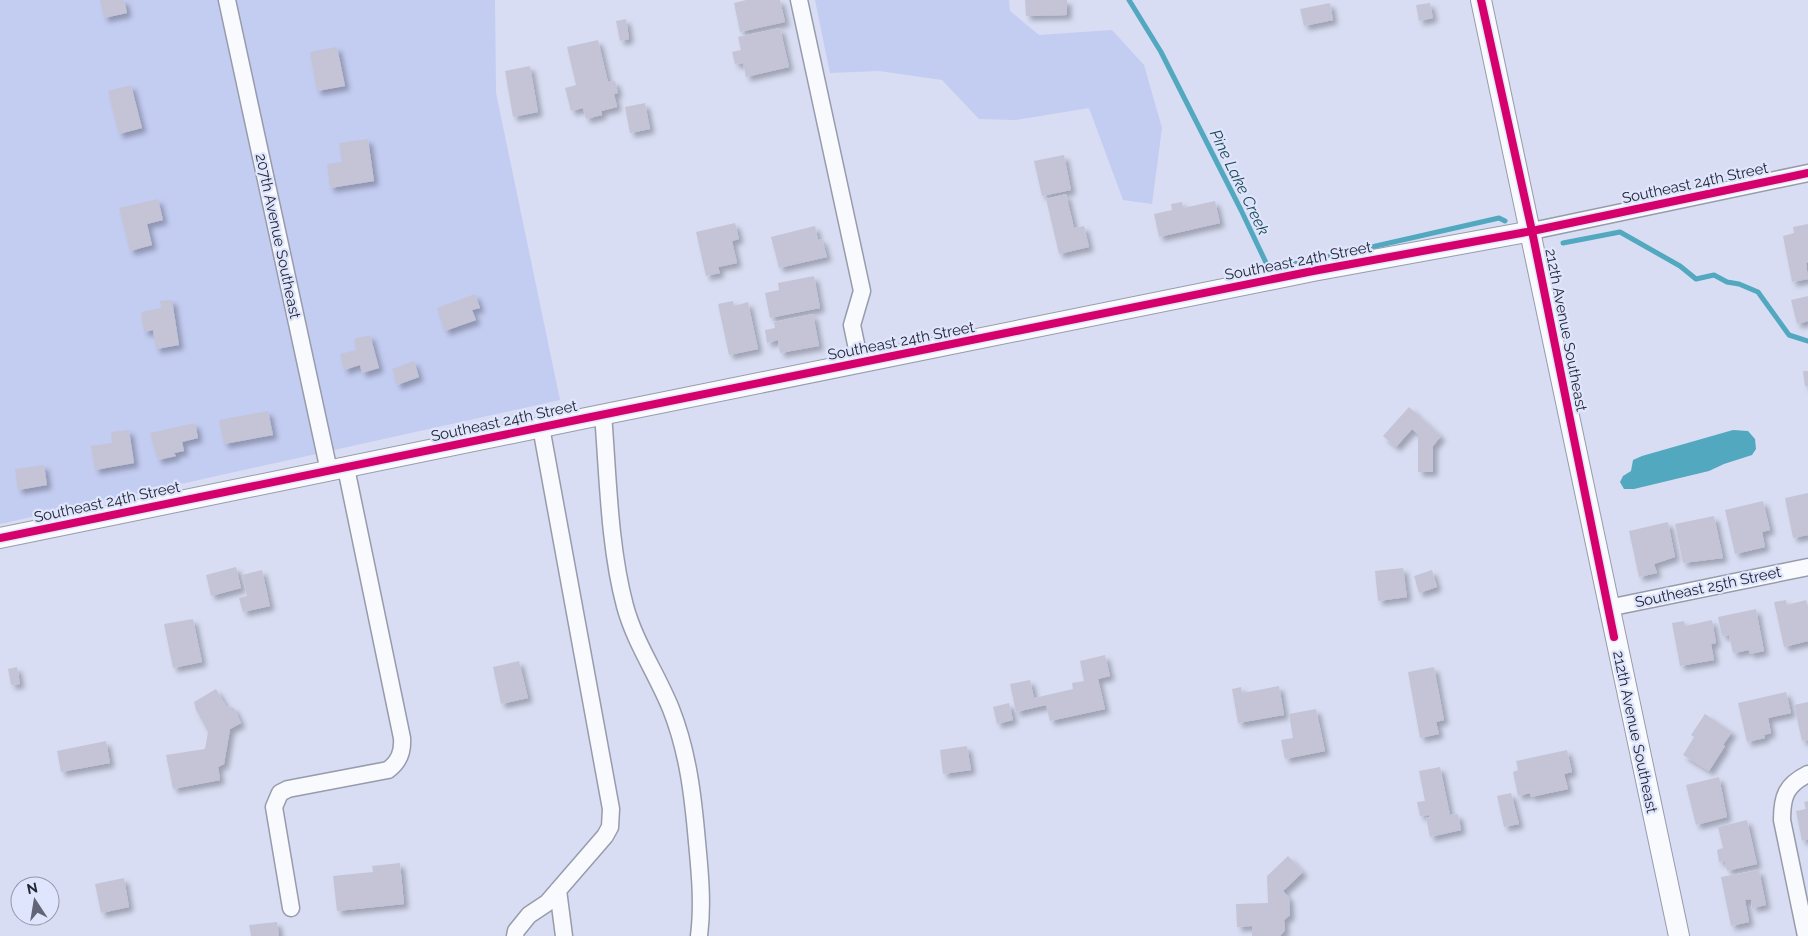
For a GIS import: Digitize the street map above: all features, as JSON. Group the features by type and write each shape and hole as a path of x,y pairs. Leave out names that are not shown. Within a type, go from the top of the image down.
{"street":[{"name":"207th Avenue Southeast","path":"227,0 402,738 403,749 396,764 388,770 288,789 280,793 274,806 291,908"},
{"path":"800,0 862,291 852,325 860,363"},
{"name":"212th Avenue Southeast","path":"1481,0 1532,231 1608,608 1679,936"},
{"name":"Southeast 24th Street","path":"0,538 1313,271 1532,231 1808,173"},
{"path":"603,414 614,545 624,604 630,625 640,648 658,680 680,733 692,788 702,914 699,936"},
{"path":"515,936 516,931 529,915 547,904 610,827 611,809 541,427"},
{"name":"Southeast 25th Street","path":"1608,608 1808,567"},
{"path":"1806,936 1782,820 1782,806 1790,785 1808,774"},
{"path":"558,890 564,936"}],"shaded area":[{"path":"0,0 495,0 496,93 560,400 0,524"},
{"path":"815,0 1009,0 1010,11 1039,35 1112,30 1144,65 1162,128 1152,204 1123,200 1089,108 1016,120 979,119 942,80 879,71 830,73"},
{"path":"1733,430 1748,431 1755,439 1756,449 1752,455 1709,471 1634,489 1624,489 1620,482 1623,476 1631,471 1633,460"}],"building":[{"path":"100,0 124,0 127,13 104,18"},
{"path":"746,0 780,0 785,22 740,32 734,3"},
{"path":"1025,0 1067,0 1067,15 1026,16"},
{"path":"1330,3 1333,20 1304,26 1300,9"},
{"path":"1430,3 1433,18 1419,21 1416,5"},
{"path":"626,19 629,39 620,41 616,21"},
{"path":"780,28 789,67 746,77 743,63 735,64 732,52 741,50 738,37"},
{"path":"598,40 608,82 615,81 618,93 614,94 617,107 601,111 602,115 586,119 583,108 571,111 565,88 576,85 567,47"},
{"path":"337,47 345,86 317,91 310,52"},
{"path":"530,66 538,112 513,117 505,71"},
{"path":"131,85 142,128 119,134 108,91"},
{"path":"645,103 650,129 630,133 625,107"},
{"path":"368,139 374,181 330,188 327,164 342,162 339,143"},
{"path":"1064,155 1071,190 1042,196 1034,161"},
{"path":"1066,194 1074,228 1084,226 1089,247 1059,254 1046,199"},
{"path":"158,199 163,220 147,224 152,245 130,251 119,208"},
{"path":"1215,201 1220,223 1159,237 1154,214 1172,210 1171,204 1182,202 1183,208"},
{"path":"735,223 739,239 732,241 737,263 718,267 720,273 706,276 696,232"},
{"path":"1808,224 1808,262 1806,263 1808,279 1792,282 1783,236 1794,233 1793,227"},
{"path":"815,226 818,240 822,239 827,257 779,268 771,237"},
{"path":"814,276 820,308 770,318 765,293 779,290 778,283"},
{"path":"475,294 480,308 472,310 476,320 445,331 437,308"},
{"path":"1808,296 1808,321 1797,324 1791,300"},
{"path":"172,300 179,345 156,349 153,330 144,332 141,312 161,308 160,301"},
{"path":"733,301 734,306 748,302 758,349 729,355 718,304"},
{"path":"813,314 819,346 780,353 778,340 767,343 765,330 775,328 774,322"},
{"path":"370,335 379,368 362,373 360,365 344,370 340,354 356,350 354,339"},
{"path":"414,361 419,377 397,385 392,369"},
{"path":"1803,371 1808,371 1808,386 1805,386"},
{"path":"1409,407 1441,436 1433,446 1433,472 1418,472 1418,434 1412,429 1396,447 1383,436"},
{"path":"268,411 273,435 224,444 219,420"},
{"path":"195,423 198,438 182,442 184,451 174,453 176,456 158,460 150,433"},
{"path":"129,430 134,463 95,470 91,446 112,443 111,432"},
{"path":"44,465 47,485 18,490 15,469"},
{"path":"1808,493 1808,535 1793,538 1785,498"},
{"path":"1763,501 1770,530 1762,532 1765,547 1735,554 1725,510"},
{"path":"1714,516 1723,558 1683,563 1675,524"},
{"path":"1668,522 1675,557 1654,564 1657,573 1639,577 1629,531"},
{"path":"236,567 241,588 211,596 206,575"},
{"path":"1403,568 1407,597 1378,601 1375,571"},
{"path":"262,570 270,606 243,612 239,598 247,596 242,575"},
{"path":"1432,570 1437,587 1419,593 1414,576"},
{"path":"1786,600 1787,605 1806,600 1808,607 1808,641 1784,647 1774,602"},
{"path":"1756,609 1764,651 1750,654 1749,650 1733,653 1729,635 1722,636 1718,617"},
{"path":"193,619 202,662 173,668 164,624"},
{"path":"1712,620 1716,643 1711,644 1714,660 1680,666 1672,623 1684,621 1685,626"},
{"path":"1105,655 1110,676 1098,679 1105,709 1050,721 1046,705 1016,712 1010,684 1030,680 1034,698 1073,689 1072,683 1084,681 1080,661"},
{"path":"519,661 528,698 501,704 493,667"},
{"path":"17,667 20,684 11,685 8,669"},
{"path":"1434,667 1444,720 1436,722 1439,734 1420,738 1408,672"},
{"path":"1279,686 1284,715 1238,723 1232,689 1241,687 1242,693"},
{"path":"216,689 226,706 234,708 241,723 230,729 224,764 218,767 220,780 173,789 166,755 205,749 208,732 196,710 194,702"},
{"path":"1786,692 1791,713 1768,718 1771,733 1764,735 1765,738 1747,742 1738,703"},
{"path":"1808,702 1808,740 1802,741 1794,705"},
{"path":"1009,703 1013,720 997,724 993,707"},
{"path":"1316,709 1325,751 1285,759 1281,740 1293,738 1289,714"},
{"path":"1705,714 1732,732 1709,771 1683,755 1694,737 1691,735"},
{"path":"106,741 110,763 61,772 57,751"},
{"path":"967,746 971,770 943,774 940,750"},
{"path":"1567,750 1572,772 1564,774 1568,789 1531,797 1530,793 1518,796 1513,772 1518,770 1516,761"},
{"path":"1440,767 1450,815 1458,814 1461,830 1430,837 1426,818 1429,815 1420,816 1417,802 1425,801 1419,771"},
{"path":"1719,777 1727,817 1696,825 1686,785"},
{"path":"1511,793 1519,824 1504,827 1497,796"},
{"path":"1808,801 1808,839 1802,841 1796,811 1806,809 1804,802"},
{"path":"1747,820 1757,864 1727,871 1725,861 1719,862 1717,850 1723,848 1718,827"},
{"path":"1288,856 1303,872 1283,891 1289,898 1290,915 1284,920 1285,930 1280,936 1252,936 1252,926 1237,927 1236,904 1268,903 1267,876"},
{"path":"400,863 404,904 337,911 333,876 373,872 372,866"},
{"path":"1759,870 1766,905 1752,908 1751,899 1745,900 1749,922 1731,926 1721,877"},
{"path":"124,878 129,907 101,913 95,884"},
{"path":"277,922 279,936 251,936 249,925"}],"waterway":[{"name":"Pine Lake Creek","path":"1129,0 1161,52 1269,269 1499,218 1505,221"},
{"name":"Pine Lake Creek","path":"1563,243 1620,232 1680,266 1696,279 1714,275 1727,282 1739,284 1758,292 1789,335 1808,341"}],"cycle path":[{"path":"1481,0 1532,231 1614,637"},
{"path":"0,538 1313,271 1532,231 1808,173"}]}
